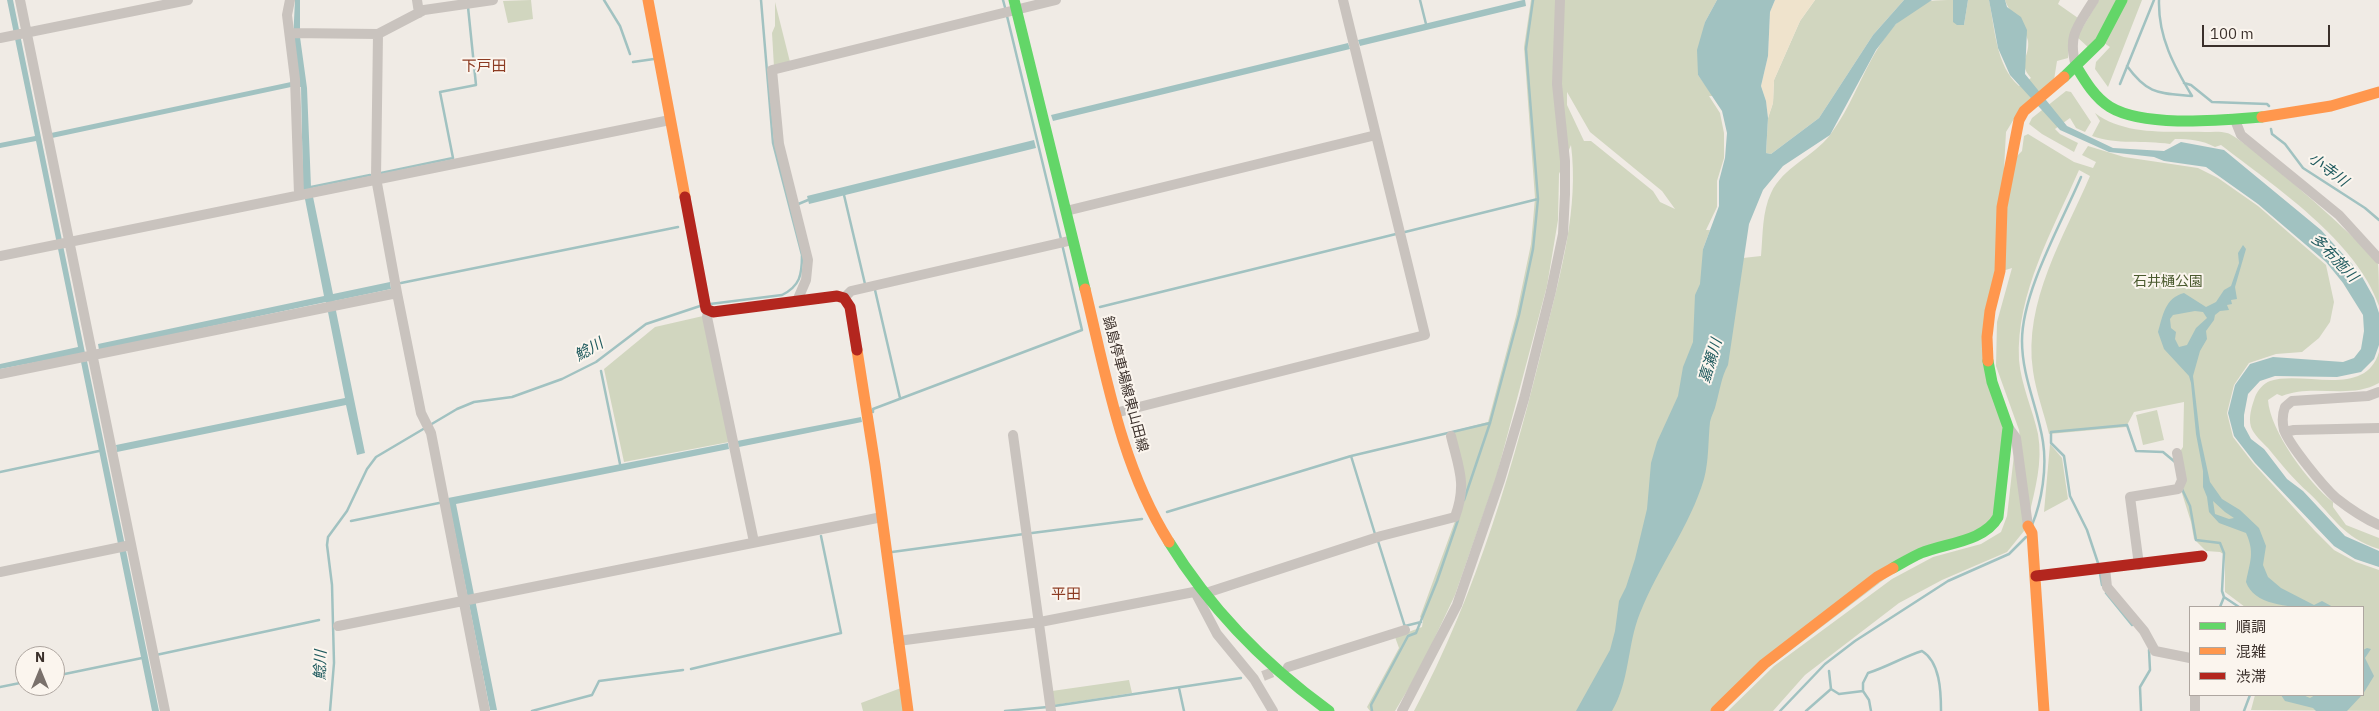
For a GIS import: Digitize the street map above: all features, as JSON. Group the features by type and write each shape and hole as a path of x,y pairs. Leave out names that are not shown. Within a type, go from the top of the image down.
{"street":[{"path":"20,0 165,711"},
{"path":"0,38 188,0"},
{"path":"290,0 287,15 295,84 300,193"},
{"path":"417,0 419,13"},
{"path":"290,33 378,34 419,13 493,0"},
{"path":"648,0 707,317 754,542"},
{"path":"797,301 806,280 808,260 779,144 772,70 1010,9 1056,0"},
{"path":"1115,413 1425,335 1343,0"},
{"path":"1402,711 1457,605 1500,480 1524,399 1551,291 1563,234 1565,194 1565,161 1557,84 1560,0"},
{"path":"2094,0 2072,41 2076,66 2091,89 2109,107 2128,116 2235,120 2277,117 2350,102 2379,92"},
{"path":"2044,711 2036,576 2030,529 2016,438 2008,427 1992,382 1988,363 1987,337 2000,270 2002,207 2019,120 2024,111 2076,66 2100,42 2122,0"},
{"name":"鍋島停車場線東山田線","path":"1010,9 1066,211 1065,241 1115,413 1132,466 1149,505 1199,592 1243,640 1284,678 1329,711"},
{"path":"378,34 376,178 423,418 431,430 485,711"},
{"path":"0,256 300,193 670,120"},
{"path":"2235,120 2241,134 2376,248 2379,259"},
{"path":"1066,211 1376,135"},
{"path":"844,298 851,291 1065,241"},
{"path":"0,374 397,293"},
{"path":"707,310 837,296 844,298 850,307 882,517 908,711"},
{"path":"2379,392 2368,396 2292,401 2285,407 2283,413 2285,432 2314,474 2334,496 2356,514 2379,525"},
{"path":"1716,711 1764,664 1877,577 1921,554 1978,534 1994,524 1998,517 2003,487 2008,427"},
{"path":"2285,432 2294,430 2379,428"},
{"path":"1013,435 1051,711"},
{"path":"898,640 1040,622 1199,592 1380,536 1455,517 1462,497 1462,482 1451,436"},
{"path":"2139,565 2130,497 2178,489 2182,480 2177,453"},
{"path":"338,626 882,517"},
{"path":"0,572 131,545"},
{"path":"2036,576 2202,556"},
{"path":"2100,569 2107,587 2144,631 2154,651 2189,658"},
{"path":"1199,592 1217,634 1259,678 1273,711"},
{"path":"1288,667 1405,630"},
{"path":"2195,696 2195,711"}],"green space":[{"path":"531,0 533,19 508,23 503,1"},
{"name":"石井樋公園","path":"1531,0 1717,0 1705,22 1698,75 1713,96 1709,96 1720,113 1724,133 1724,158 1717,181 1717,207 1706,230 1710,230 1703,249 1743,258 1761,256 1766,208 1776,184 1790,169 1815,150 1830,135 1842,118 1882,41 1895,25 1911,11 1930,1 1953,0 1953,16 1964,25 1968,0 1989,0 2001,58 2011,78 2019,86 2031,78 2024,63 2028,41 2027,36 2005,0 2060,0 2058,4 2078,18 2070,34 2068,58 2057,61 2054,80 2017,114 2006,132 2004,169 2022,151 2024,136 2028,134 2074,162 2093,168 2096,162 2082,155 2088,146 2124,157 2198,168 2218,178 2258,206 2326,265 2334,302 2330,322 2319,338 2302,352 2276,354 2249,363 2234,385 2227,413 2233,437 2253,463 2315,531 2334,550 2356,562 2379,570 2379,711 2251,710 2255,696 2364,696 2364,606 2244,606 2225,592 2225,555 2220,552 2206,551 2194,539 2181,490 2179,453 2183,447 2184,402 2134,412 2126,427 2049,434 2033,371 2032,345 2034,320 2048,270 2090,176 2079,170 2038,262 2023,310 2020,335 2020,369 2036,425 2040,455 2038,475 2029,516 2019,430 1996,366 1997,322 2012,268 1996,273 1984,323 2001,415 2004,444 1993,520 1983,529 1923,550 1711,711 1414,711 1457,620 1475,574 1492,526 1521,429 1563,263 1573,192 1571,145 1559,174 1558,220 1547,286 1496,478 1455,595 1419,671 1395,711 1370,711 1367,707 1399,648 1395,637 1422,627 1423,620 1420,617 1466,491 1453,431 1488,422 1516,316 1531,244 1535,198 1524,47","holes":["1567,92 1590,132 1662,191 1675,209 1660,202 1653,191 1591,141 1584,141 1567,105"]},
{"path":"1815,0 1904,0 1873,35 1819,118 1771,154 1766,153 1768,118 1773,103 1774,80 1800,21"},
{"path":"2099,0 2142,0 2108,87 2095,69 2096,62 2110,47 2098,39 2089,48 2077,37"},
{"path":"775,2 790,62 774,67 772,33 775,26"},
{"path":"2066,91 2071,92 2091,122 2085,132 2076,128 2070,118 2055,129 2060,134 2078,143 2074,152 2042,134 2029,124 2032,118"},
{"path":"2095,113 2120,126 2133,129 2162,132 2222,132 2237,139 2256,152 2305,194 2370,254 2378,264 2379,306 2368,282 2333,237 2288,196 2221,145 2215,147 2201,141 2186,139 2175,139 2170,144 2101,139 2092,136 2100,121"},
{"path":"703,316 729,442 624,462 604,369 655,327"},
{"path":"2379,352 2379,383 2356,390 2306,391 2282,396 2277,394 2268,400 2270,413 2283,441 2302,470 2323,494 2333,502 2333,507 2346,525 2379,538 2379,549 2356,539 2340,526 2292,477 2256,436 2251,427 2250,419 2256,395 2268,382 2299,378 2347,379 2361,375 2372,366"},
{"path":"2157,410 2164,440 2143,445 2136,415"},
{"path":"2050,444 2062,458 2068,499 2044,512"},
{"path":"2015,446 2024,531 2007,552 1942,580 1899,603 1805,675 1773,711 1728,711 1774,666 1892,579 1933,557 1981,544 2001,532 2007,516"},
{"path":"1129,680 1132,693 1054,705 1052,691"},
{"path":"901,688 904,711 863,711 861,703"}],"sand":[{"path":"1775,0 1815,0 1800,21 1774,80 1773,103 1768,118 1766,101 1761,86 1768,56 1770,12"}],"water":[{"path":"7,0 13,0 85,353 0,369 0,364 78,347 36,141 0,148 0,143 35,136"},
{"path":"295,0 300,0 300,37 307,88 311,187 333,294 390,282 391,289 334,301 365,453 357,455 346,405 117,452 116,445 345,398 326,302 99,350 98,344 324,296 303,189 301,87 291,87 52,138 51,133 291,82"},
{"path":"1525,0 1526,6 1360,46 1358,40"},
{"name":"嘉瀬川","path":"1717,0 1775,0 1770,12 1768,56 1761,86 1766,101 1768,118 1766,153 1771,154 1819,118 1873,35 1904,0 1932,0 1896,24 1876,50 1830,135 1783,166 1763,190 1749,224 1728,365 1722,379 1711,420 1706,472 1698,496 1640,613 1622,688 1612,711 1576,711 1610,650 1619,601 1626,587 1635,559 1647,509 1651,463 1657,442 1678,396 1683,367 1693,342 1695,295 1700,284 1703,249 1719,206 1719,181 1725,158 1727,133 1722,111 1698,75 1697,50 1705,22"},
{"path":"1953,0 1968,0 1964,25 1957,25 1953,22"},
{"name":"多布施川","path":"1989,0 2005,0 2007,7 2021,17 2027,30 2025,74 2067,126 2113,148 2164,151 2181,142 2224,150 2321,230 2360,273 2374,298 2379,313 2379,345 2374,359 2361,372 2337,377 2275,376 2260,381 2248,394 2244,426 2251,439 2264,449 2287,479 2303,491 2345,536 2379,551 2379,567 2355,559 2334,546 2255,463 2234,436 2228,413 2235,385 2250,364 2273,357 2343,362 2354,358 2361,349 2364,331 2363,315 2343,283 2326,262 2258,204 2206,167 2164,161 2154,157 2109,152 2060,130 2010,75 1998,48"},
{"path":"1348,43 1350,49 1053,121 1051,115"},
{"path":"1034,140 1036,148 809,204 807,196"},
{"path":"2243,245 2246,249 2235,287 2237,299 2231,300 2232,304 2227,305 2229,310 2220,311 2215,315 2214,320 2206,331 2207,339 2200,351 2193,376 2200,436 2210,482 2222,499 2240,510 2259,528 2266,546 2263,565 2268,577 2281,588 2314,605 2322,601 2331,606 2290,606 2271,603 2260,598 2246,582 2251,557 2249,540 2246,533 2219,523 2209,512 2207,497 2203,487 2203,471 2196,434 2191,383 2189,376 2164,349 2158,332 2163,314 2173,299 2184,293 2206,307 2216,302 2224,290 2231,286 2239,263 2238,253","holes":["2195,311 2203,312 2207,318 2196,328 2187,345 2179,347 2175,339 2176,332 2171,328 2170,319 2173,315","2213,501 2234,518 2229,519 2215,514"]},
{"path":"87,361 159,711 152,711 81,362"},
{"path":"861,417 862,422 739,447 737,441"},
{"path":"728,443 729,449 456,504 497,710 490,710 448,498"},
{"path":"2371,649 2365,658 2374,676 2364,692 2364,650"},
{"path":"2282,696 2305,696 2310,698 2313,696 2361,696 2347,711 2316,711 2313,708 2285,701"}],"waterway":[{"path":"604,0 620,26 630,54"},
{"name":"鯰川","path":"710,304 782,295 793,288 800,274 802,255 773,143 761,0"},
{"path":"1003,0 1006,11"},
{"path":"1420,0 1426,24"},
{"path":"1464,500 1490,423 1519,315 1533,249 1538,199 1526,49 1533,0"},
{"path":"2120,84 2154,0"},
{"path":"2159,0 2161,26 2168,51 2192,96"},
{"path":"381,173 453,158 440,92 476,85 468,7"},
{"path":"1007,16 1061,239"},
{"path":"633,62 654,59"},
{"path":"2127,66 2141,82 2155,91 2192,96"},
{"path":"2184,83 2191,85 2212,102 2267,104 2269,106"},
{"name":"小寺川","path":"2271,129 2272,134 2285,144 2303,168 2365,208 2379,220"},
{"path":"311,187 370,175"},
{"path":"2032,525 2043,484 2044,452 2041,429 2027,380 2022,341 2024,322 2035,280 2081,177"},
{"path":"844,195 865,284"},
{"path":"1405,232 1538,199"},
{"path":"796,205 808,200"},
{"path":"401,283 678,227"},
{"path":"1100,307 1396,234"},
{"path":"873,412 873,409 1082,330 1062,244"},
{"path":"875,290 900,398"},
{"name":"鯰川","path":"430,425 457,409 474,402 512,397 562,379 596,362 646,324 700,306"},
{"path":"601,371 620,464"},
{"path":"1167,512 1351,456 1490,423"},
{"path":"2098,563 2087,530 2070,496 2064,456 2051,443 2051,432 2127,425 2136,451 2163,452 2175,462"},
{"name":"鯰川","path":"330,711 334,663 332,585 327,545 328,537 347,511 367,469 376,457 425,428"},
{"path":"0,472 99,451"},
{"path":"1351,456 1375,534"},
{"path":"2182,489 2190,506 2196,540 2220,543 2224,553 2222,591 2224,597 2238,606"},
{"path":"351,521 439,503"},
{"path":"1032,533 1142,519"},
{"path":"1372,711 1371,705 1408,636 1416,633 1437,581 1458,520"},
{"path":"892,552 1024,534"},
{"path":"691,669 841,633 821,536"},
{"path":"1780,711 1825,664 1855,641 1948,581 2009,554 2026,537"},
{"path":"1378,541 1405,627"},
{"path":"2100,574 2102,585"},
{"path":"2106,593 2132,625"},
{"path":"2220,606 2224,597"},
{"path":"156,655 319,620"},
{"path":"1405,626 1421,622"},
{"path":"2141,711 2140,687 2150,670 2149,650"},
{"path":"1863,691 1863,683 1868,673 1922,651 1933,662 1936,670 1940,686 1941,711"},
{"path":"65,674 142,658"},
{"path":"532,711 592,695 599,681 683,670"},
{"path":"1829,671 1831,689 1839,694 1863,691 1869,700 1871,711"},
{"path":"1054,706 1241,678"},
{"path":"0,687 15,684"},
{"path":"1179,688 1184,711"},
{"path":"1806,711 1831,689"},
{"path":"2244,711 2250,696"},
{"path":"1005,711 1048,707"}],"tunnel":[{"path":"1263,676 1281,669"}],"traffic: fast":[{"path":"1014,0 1085,289"},
{"path":"2064,77 2100,42 2122,0"},
{"path":"2076,66 2100,99 2110,107 2125,114 2143,118 2184,121 2262,117"},
{"path":"1893,568 1921,553 1974,537 1992,525 1998,517 2008,427 1992,382 1988,361"},
{"path":"1169,542 1185,567 1240,634 1282,674 1329,711"}],"traffic: slow":[{"path":"648,0 685,197"},
{"path":"1988,361 1987,337 1990,311 2000,271 2002,207 2019,120 2024,111 2064,77"},
{"path":"2262,117 2331,106 2379,92"},
{"path":"1085,289 1108,387 1127,451 1152,513 1169,542"},
{"path":"857,350 875,465 908,711"},
{"path":"2028,526 2032,533 2044,711"},
{"path":"1716,711 1764,664 1877,577 1893,568"}],"traffic: jam":[{"path":"685,197 706,309 713,312 837,296 844,298 850,307 857,350"},
{"path":"2036,576 2202,556"}],"district":[{"name":"下戸田","path":"484,67"},
{"name":"平田","path":"1066,595"}]}
